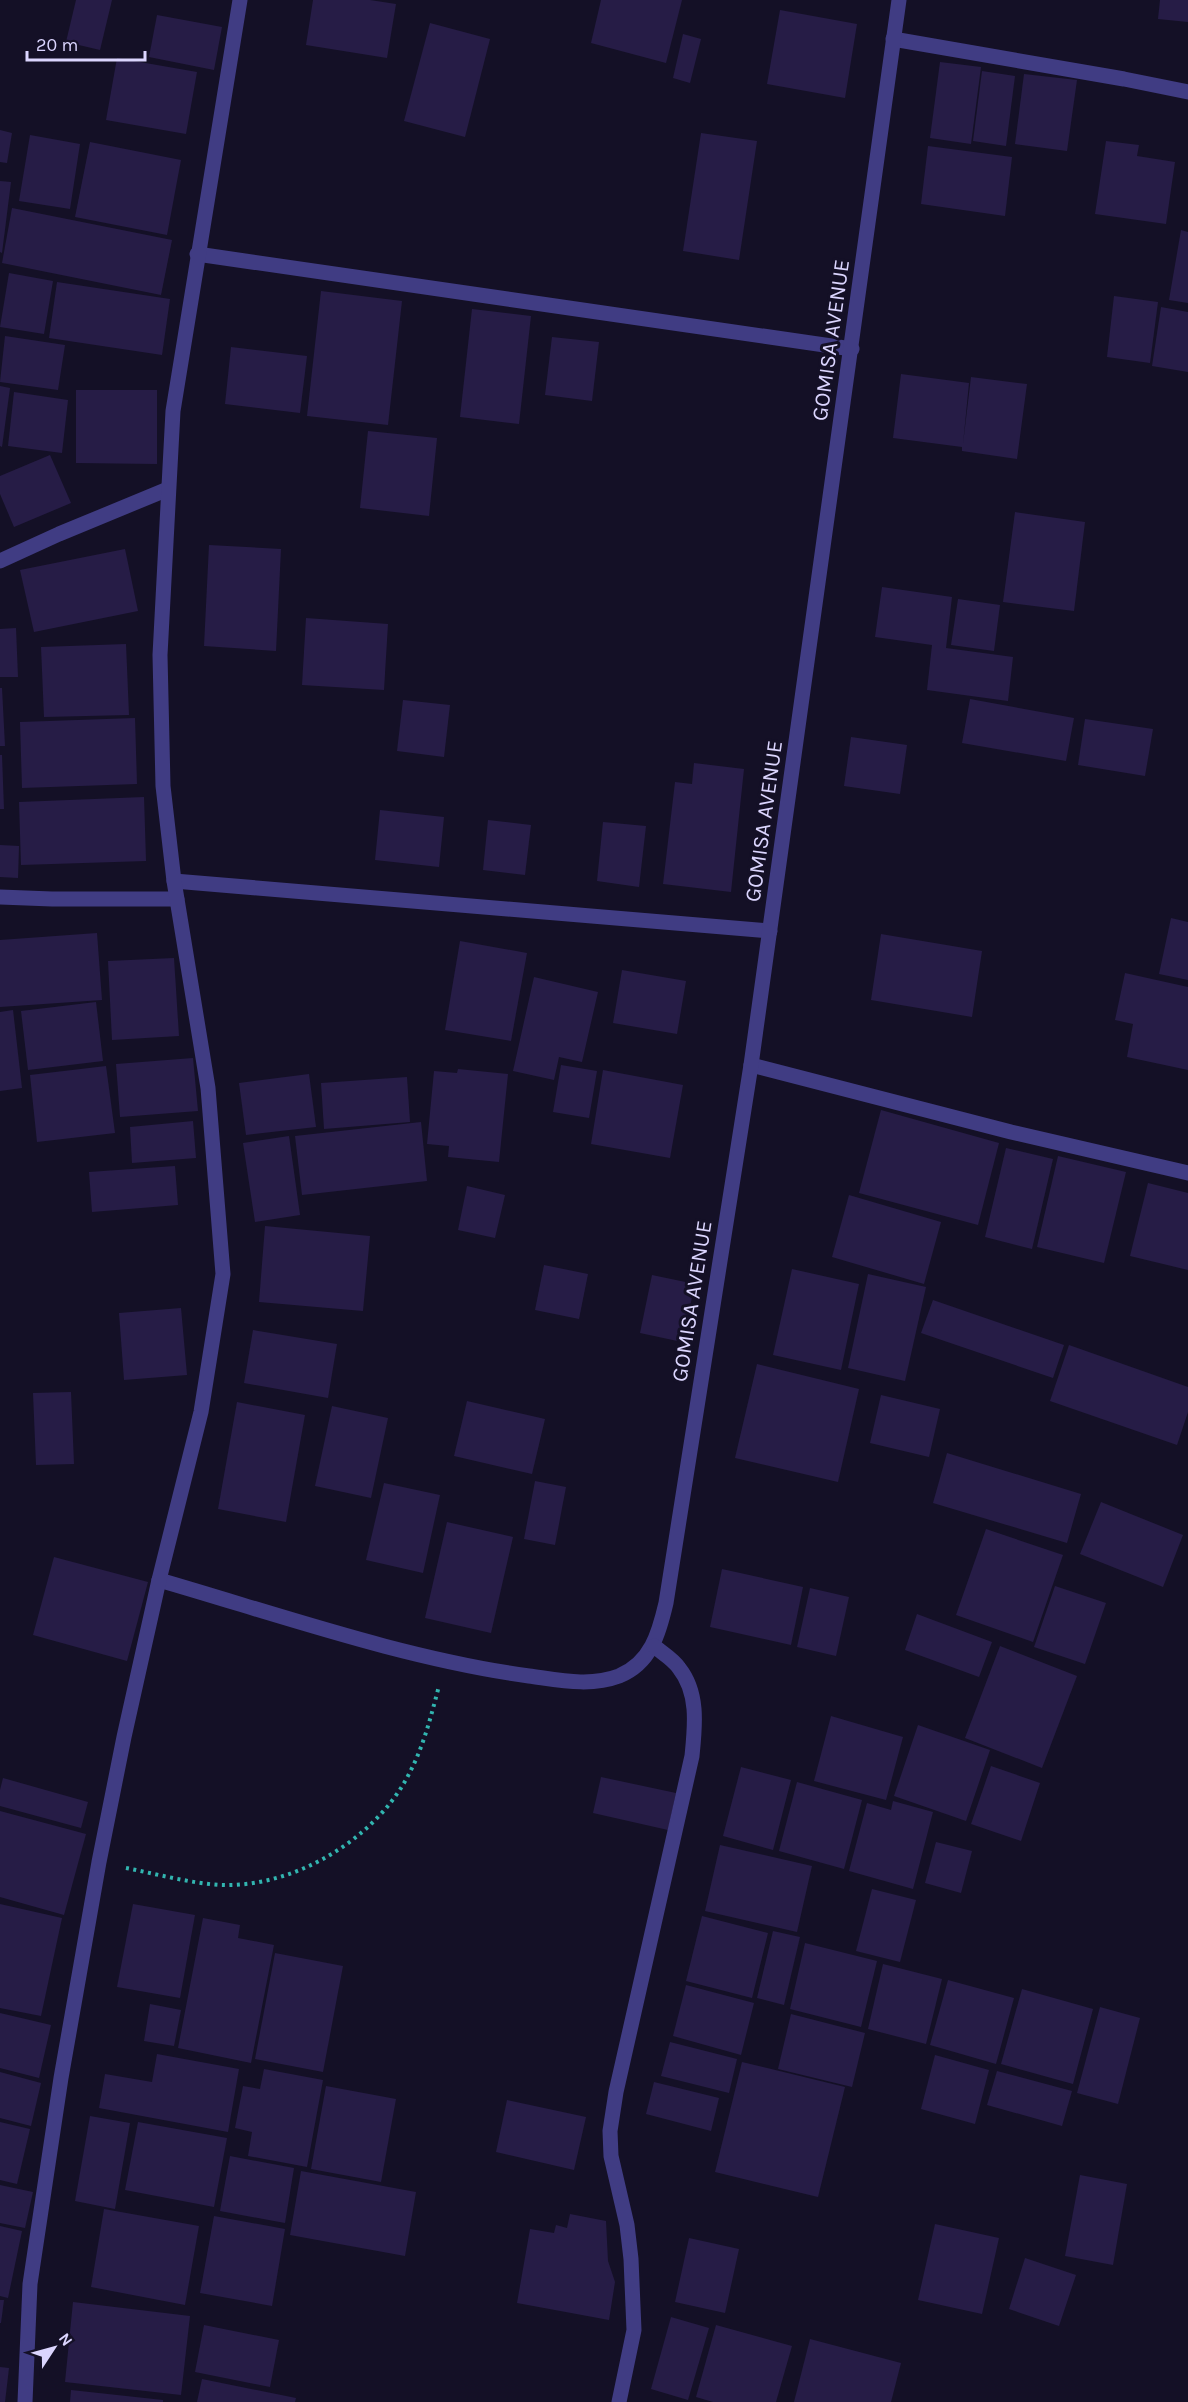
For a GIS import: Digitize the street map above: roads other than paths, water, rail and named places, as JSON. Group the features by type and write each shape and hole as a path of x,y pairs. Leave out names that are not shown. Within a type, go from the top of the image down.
{"street":[{"path":"25,2402 30,2284 61,2078 99,1862 124,1737 159,1580 201,1412 223,1274 208,1088 174,881 163,786 160,655 173,411 240,0"},
{"name":"GOMISA AVENUE","path":"654,1646 666,1603 751,1065 852,349 898,0"},
{"path":"893,39 1188,92"},
{"path":"197,254 852,349"},
{"path":"0,561 168,489"},
{"path":"174,881 770,931"},
{"path":"0,897 177,899"},
{"path":"751,1065 1011,1132 1188,1173"},
{"path":"159,1580 445,1662 592,1682 620,1675 639,1663 654,1646 678,1666 685,1677 692,1693 694,1735 692,1756 616,2092 610,2131 612,2156 627,2225 634,2297 634,2330 619,2402"}]}
